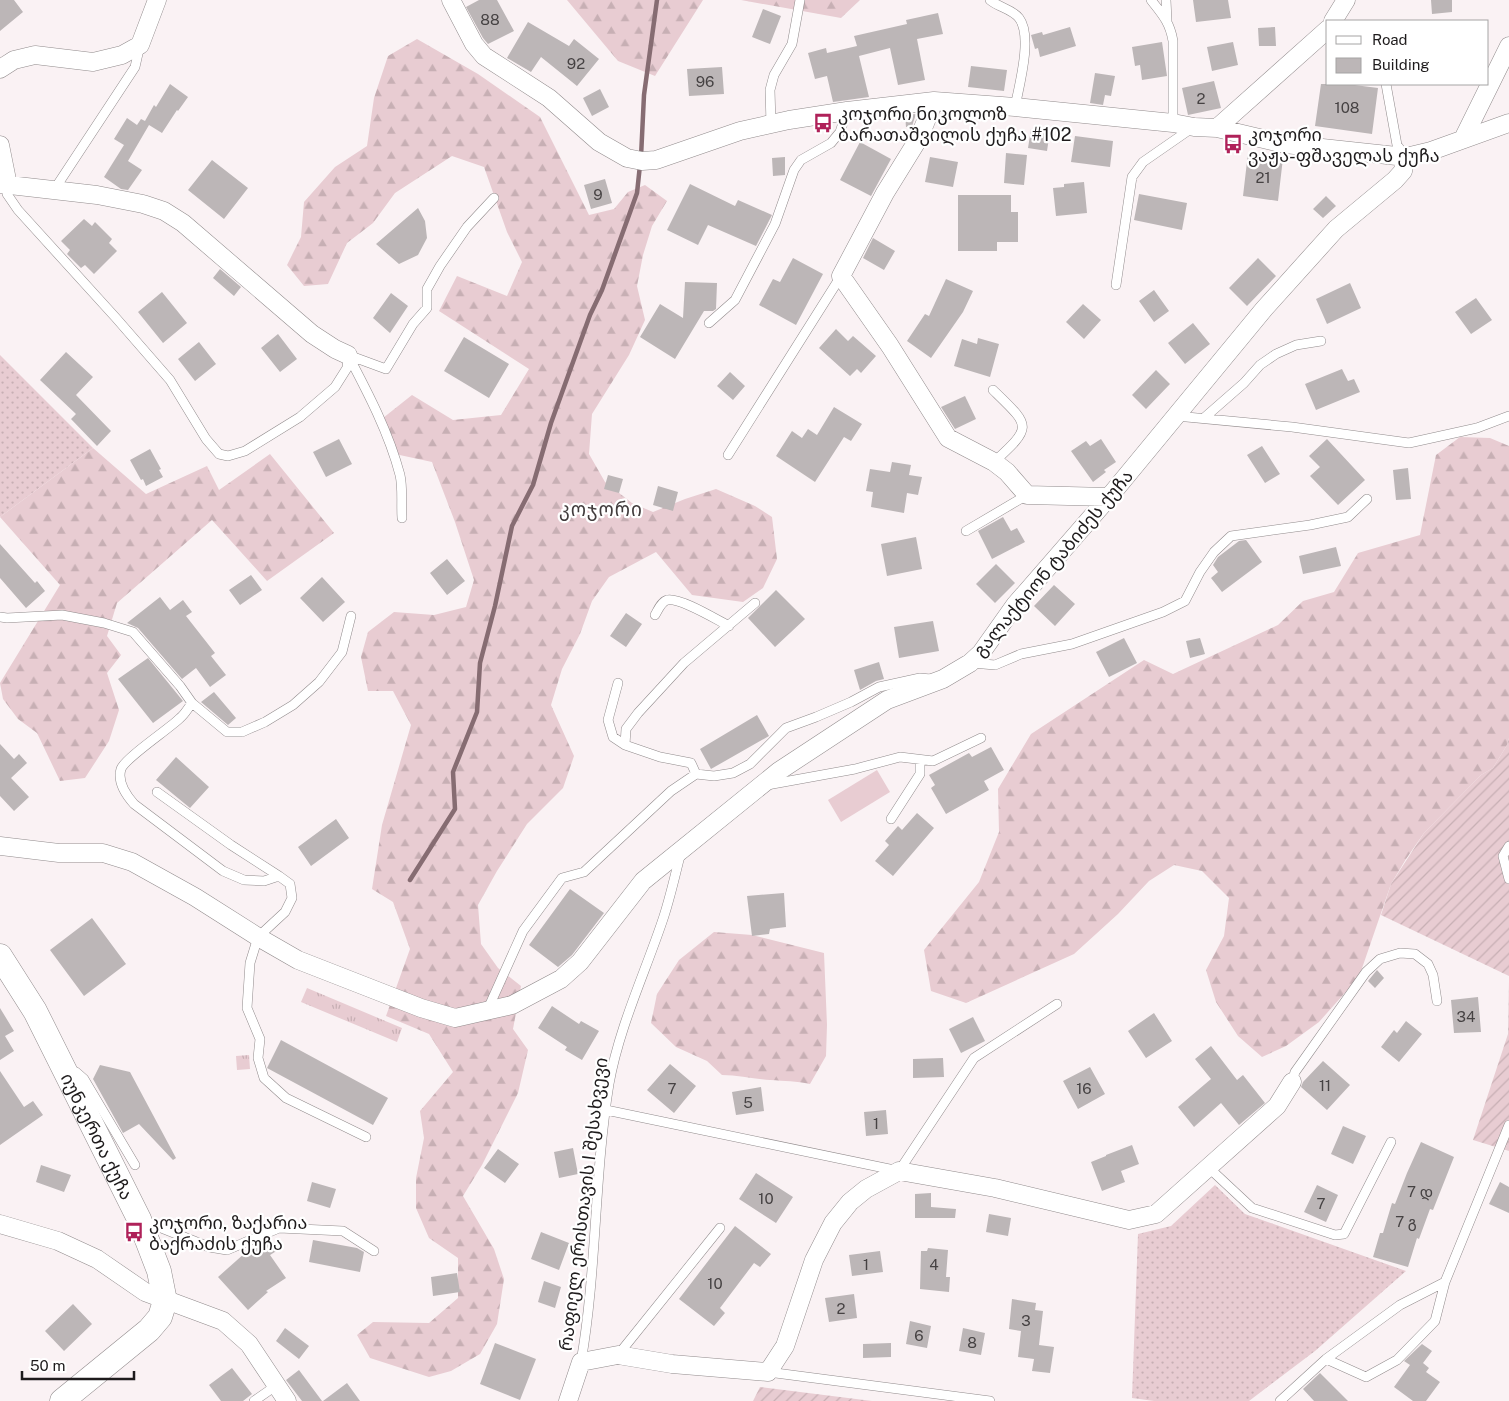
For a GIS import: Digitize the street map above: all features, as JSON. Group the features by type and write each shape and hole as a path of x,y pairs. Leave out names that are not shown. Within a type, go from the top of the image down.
{"main road":[{"name":"იუნკერთა ქუჩა","path":"0,956 35,1011 139,1219 160,1271 165,1301"},
{"path":"62,1401 149,1330 160,1317 165,1301"}],"street":[{"path":"0,69 14,60 35,55 94,62 122,56 140,45 157,0"},
{"path":"451,0 474,44 484,56 549,98 599,142 627,158 642,161 656,160 740,130 847,110 934,101 1015,107 1217,128 1285,144 1406,157 1431,151 1509,123"},
{"path":"1334,20 1346,0"},
{"path":"1217,128 1326,31"},
{"path":"1463,139 1509,46"},
{"path":"934,101 919,138 885,193 841,276 890,346 948,438 994,462 1007,472 1027,495 1109,497"},
{"path":"0,145 4,185 97,195 143,204 164,211 183,223 312,334 348,355"},
{"name":"გალაქტიონ ტაბიძეს ქუჩა","path":"0,846 60,853 102,853 132,862 195,897 258,938 298,960 421,1008 455,1018 512,1005 561,979 580,962 643,881 779,770 887,700 943,679 981,653 1015,606 1109,497 1264,309 1336,229 1395,180 1403,171 1406,157"},
{"path":"568,1401 581,1362 618,1355 672,1364 768,1372 785,1346 814,1260 834,1223 850,1202 866,1189 899,1171 996,1188 1129,1220 1156,1214 1277,1106 1292,1082"},
{"path":"0,1224 58,1241 97,1259 145,1292 223,1321 249,1344 287,1401"}],"lane":[{"path":"771,124 770,90 774,74 792,44 800,0"},
{"path":"990,0 1021,19 1025,32 1024,63 1015,107"},
{"path":"1151,0 1168,21"},
{"path":"1166,0 1168,21 1173,41 1174,123"},
{"path":"54,190 135,67 140,45"},
{"path":"1386,85 1397,145 1406,157"},
{"path":"709,323 735,300 739,293 775,224 794,170 801,160 831,143 840,132 847,110"},
{"path":"1116,285 1132,177 1143,162 1194,127"},
{"path":"4,185 18,210 170,380 206,439 219,454 228,456 245,451 300,417 335,387 347,368 348,355"},
{"path":"348,355 386,369 413,324 427,308 427,289 440,266 467,227 494,198"},
{"path":"728,455 841,276"},
{"path":"1204,418 1244,383 1260,365 1276,354 1296,345 1320,341"},
{"path":"348,355 368,392 387,438 400,477 402,518"},
{"path":"993,390 1022,420 1023,429 1019,439 994,462"},
{"path":"1176,416 1292,427 1408,443 1476,428 1509,416"},
{"path":"966,531 1027,495"},
{"path":"970,662 995,665 1021,654 1072,644 1163,612 1185,601 1200,572 1214,552 1231,536 1310,525 1348,517 1367,499"},
{"path":"654,615 662,603 669,600 677,601 729,626"},
{"path":"625,745 626,729 638,713 684,663 755,603"},
{"path":"0,617 62,614 104,623 133,632 180,686 192,703 227,732 242,732 266,722 293,705 325,675 342,652 351,616"},
{"path":"486,1012 523,931 562,878 584,872 671,791 696,774 714,776 733,773 750,764 786,728 851,702 879,687 920,678 943,679"},
{"path":"618,683 608,720 613,737 625,745 660,757 691,763 696,774"},
{"path":"192,703 181,718 131,757 121,769 121,781 125,793 134,804 222,870 244,880 264,881 279,876"},
{"path":"761,786 855,769 900,758 933,761 981,738"},
{"path":"891,819 920,774 920,760"},
{"path":"157,792 290,884 292,898 285,912 258,938 250,963 248,1008 260,1039 258,1058 264,1078 286,1098 366,1137"},
{"path":"1509,846 1503,856 1509,879"},
{"name":"რაფიელ ერისთავის I შესახვევი","path":"581,1362 587,1326 595,1206 610,1083 621,1036 663,920 681,851"},
{"path":"1292,1082 1295,1072 1366,972 1380,959 1400,953 1415,954 1428,964 1433,975 1437,1001"},
{"path":"606,1110 899,1171 974,1058 1057,1004"},
{"path":"67,1075 76,1072 84,1079 135,1165"},
{"path":"1326,1359 1366,1377 1398,1360 1435,1321 1445,1282 1509,1125"},
{"path":"1208,1167 1252,1208 1335,1235 1344,1234 1391,1142"},
{"path":"139,1219 209,1248 227,1250 279,1228 343,1231 374,1251"},
{"path":"618,1355 720,1228"},
{"path":"1280,1401 1326,1359 1400,1305 1445,1282"},
{"path":"768,1372 990,1401"},
{"path":"254,1401 277,1385"}],"green space":[{"path":"567,0 703,0 655,76 618,61"},
{"path":"741,0 860,0 841,18"},
{"path":"417,39 478,74 540,117 589,215 614,209 628,192 645,185 667,201 652,226 643,255 637,286 645,320 629,355 592,414 589,454 605,482 632,503 653,512 716,489 755,506 772,517 777,559 763,588 743,602 692,595 656,552 609,577 592,601 580,634 562,669 551,705 574,756 563,788 527,824 478,905 481,944 498,968 521,986 513,1029 528,1050 518,1093 482,1165 463,1196 494,1249 504,1279 497,1324 480,1354 451,1371 429,1377 370,1358 357,1335 373,1322 429,1323 458,1298 458,1258 429,1238 416,1208 416,1178 424,1138 420,1111 453,1072 429,1034 386,1016 410,949 393,902 372,889 382,825 411,725 393,691 368,691 361,657 368,632 394,612 434,615 466,607 474,580 455,522 432,462 395,454 383,418 412,395 453,420 501,415 529,369 439,311 457,276 507,296 522,262 507,232 484,167 452,156 395,193 373,223 347,243 328,284 304,286 287,265 301,237 304,202 335,167 367,146 374,98 388,56"},
{"path":"0,355 93,448 0,517"},
{"path":"1460,437 1490,438 1509,446 1509,738 1507,745 1493,768 1481,775 1424,833 1406,859 1391,884 1359,977 1319,1022 1286,1046 1262,1057 1238,1036 1216,1002 1206,970 1224,936 1229,898 1202,871 1174,865 1149,881 1118,914 1074,954 966,1003 931,991 924,950 979,882 999,832 998,789 1031,734 1144,660 1173,674 1278,625 1303,601 1334,592 1358,553 1420,535 1436,455"},
{"path":"93,448 146,494 207,466 219,490 270,454 334,533 267,581 212,520 117,603 107,636 121,655 107,673 119,710 109,741 85,778 60,781 37,733 18,719 3,699 0,683 60,585 0,517"},
{"path":"1509,738 1509,976 1381,915 1391,884 1424,833 1481,775 1493,768 1507,745"},
{"path":"877,770 890,792 841,822 828,800"},
{"path":"714,932 752,935 824,953 827,1025 826,1056 810,1084 722,1075 707,1061 676,1047 651,1023 657,994 679,960"},
{"path":"1509,981 1509,1151 1473,1140 1508,1034"},
{"path":"307,988 402,1028 397,1042 301,1002"},
{"path":"249,1055 250,1069 237,1070 236,1056"},
{"path":"1215,1185 1245,1214 1406,1271 1315,1351 1249,1401 1154,1401 1132,1398 1138,1234 1171,1226"},
{"path":"760,1387 872,1401 753,1401"}],"building":[{"path":"0,0 14,0 23,12 0,31"},
{"path":"479,0 497,0 514,31 488,44 466,7"},
{"path":"1193,0 1228,0 1231,18 1196,22"},
{"path":"1431,0 1452,0 1452,12 1432,14"},
{"path":"763,9 781,16 770,44 752,37"},
{"path":"938,13 943,34 917,39 925,80 898,85 890,48 859,56 869,97 833,102 827,76 815,79 808,53 826,48 827,53 857,46 854,36 907,24 906,20"},
{"path":"528,22 569,46 574,39 599,59 577,86 541,57 531,72 507,58"},
{"path":"1070,27 1076,46 1040,57 1038,48 1035,49 1031,35 1042,32 1043,35"},
{"path":"1275,27 1276,46 1259,46 1258,28"},
{"path":"1162,42 1167,76 1142,80 1140,65 1135,66 1132,47"},
{"path":"1233,42 1238,65 1212,71 1207,47"},
{"path":"971,66 1007,70 1004,91 968,87"},
{"path":"722,67 724,94 689,96 687,69"},
{"path":"1095,73 1115,76 1111,96 1105,95 1103,105 1090,103"},
{"path":"1214,81 1221,108 1188,115 1182,88"},
{"path":"170,84 188,97 162,133 149,125 128,161 142,170 128,190 121,189 104,177 124,145 114,139 127,118 137,125 141,119 145,121 154,105 156,107"},
{"path":"1321,84 1378,88 1372,134 1315,126"},
{"path":"600,89 609,107 592,116 583,98"},
{"path":"916,114 912,126 906,127 905,115"},
{"path":"1031,129 1050,131 1047,151 1028,148"},
{"path":"1075,136 1113,141 1110,167 1071,162"},
{"path":"860,142 891,159 871,196 840,180"},
{"path":"1006,153 1027,155 1024,185 1004,183"},
{"path":"1248,153 1283,158 1278,201 1243,196"},
{"path":"785,157 785,175 773,176 772,158"},
{"path":"930,157 958,162 953,187 925,182"},
{"path":"212,160 248,188 224,219 188,190"},
{"path":"605,179 612,203 591,209 584,185"},
{"path":"1084,182 1087,213 1056,216 1053,188 1064,187 1064,184"},
{"path":"690,184 735,206 738,200 772,215 756,246 708,225 698,245 667,230"},
{"path":"1139,194 1187,203 1182,230 1134,220"},
{"path":"958,195 1011,195 1011,212 1018,212 1018,242 997,242 997,251 958,251"},
{"path":"1326,196 1336,206 1323,218 1313,209"},
{"path":"418,208 425,221 427,238 418,255 399,264 376,244"},
{"path":"84,219 92,226 95,222 112,239 109,243 117,251 94,274 85,265 81,268 67,254 70,250 61,241"},
{"path":"873,238 895,251 884,270 863,258"},
{"path":"793,258 823,274 796,325 759,305 773,279 780,282"},
{"path":"1258,258 1276,276 1247,306 1229,288"},
{"path":"220,269 241,287 234,296 213,278"},
{"path":"946,279 973,291 963,312 931,358 907,341 925,314 929,316"},
{"path":"685,282 717,283 716,309 704,311 675,359 640,337 660,304 683,318"},
{"path":"1350,283 1361,308 1327,324 1316,299"},
{"path":"1154,290 1169,311 1154,322 1139,301"},
{"path":"162,292 187,323 163,343 138,312"},
{"path":"391,293 408,306 390,333 373,318"},
{"path":"1476,298 1492,320 1471,334 1455,312"},
{"path":"1083,304 1101,320 1084,339 1066,322"},
{"path":"1193,323 1210,344 1185,364 1168,343"},
{"path":"836,329 848,341 853,336 876,356 861,373 857,369 850,376 819,348"},
{"path":"278,334 297,359 280,372 261,348"},
{"path":"464,337 509,364 489,398 444,371"},
{"path":"978,338 999,344 990,377 954,366 962,339 977,344"},
{"path":"199,342 216,364 195,381 178,359"},
{"path":"66,352 93,377 76,395 111,431 97,446 71,419 76,414 40,380"},
{"path":"1342,369 1348,381 1354,379 1360,392 1316,410 1305,384"},
{"path":"1156,370 1170,384 1146,409 1132,395"},
{"path":"730,372 745,386 733,400 717,386"},
{"path":"965,396 976,419 955,429 941,407"},
{"path":"834,407 862,424 851,441 844,437 815,482 776,456 792,431 802,438 808,429 817,435"},
{"path":"339,439 352,464 326,477 313,452"},
{"path":"1101,439 1116,462 1104,470 1106,472 1093,482 1071,451 1086,441 1090,446"},
{"path":"1327,439 1365,480 1338,505 1310,476 1320,467 1309,456"},
{"path":"1262,446 1280,474 1265,483 1247,455"},
{"path":"150,449 161,469 159,470 163,477 146,486 130,460"},
{"path":"892,462 911,465 909,475 922,477 918,495 907,493 904,513 871,507 873,492 866,491 870,469 890,472"},
{"path":"1408,468 1411,499 1396,500 1393,470"},
{"path":"608,475 623,479 619,493 604,489"},
{"path":"658,486 678,492 673,511 653,505"},
{"path":"1003,517 1011,531 1017,528 1025,542 992,559 978,531"},
{"path":"916,537 922,569 887,576 881,544"},
{"path":"1246,540 1262,562 1222,592 1211,578 1218,572 1213,565 1218,557 1239,541"},
{"path":"0,544 35,583 37,581 45,591 26,608 0,578"},
{"path":"1336,547 1341,566 1303,574 1299,556"},
{"path":"447,559 465,581 447,595 430,573"},
{"path":"996,564 1015,583 995,603 976,584"},
{"path":"251,575 262,590 240,605 229,590"},
{"path":"322,577 345,602 323,622 300,598"},
{"path":"1054,585 1075,604 1055,626 1034,606"},
{"path":"776,590 805,619 775,647 748,618"},
{"path":"160,597 170,610 183,600 192,612 186,616 215,653 211,656 226,675 210,687 196,668 182,679 138,628 127,623"},
{"path":"626,613 642,624 626,647 610,636"},
{"path":"933,621 939,651 899,658 894,627"},
{"path":"1124,638 1137,663 1109,677 1096,652"},
{"path":"1200,638 1205,654 1190,658 1186,641"},
{"path":"148,658 183,701 153,723 118,679"},
{"path":"879,662 884,679 876,681 860,690 854,670"},
{"path":"214,692 236,718 228,725 201,702"},
{"path":"757,715 769,736 711,769 700,749"},
{"path":"0,744 14,759 19,754 27,763 11,778 29,797 14,811 0,796"},
{"path":"991,747 1004,770 984,781 989,790 946,814 931,788 935,785 929,775 969,753 972,757"},
{"path":"176,757 209,787 190,808 156,780"},
{"path":"917,813 934,828 893,876 875,861 889,845 885,841 898,826 902,830"},
{"path":"336,819 349,838 311,866 298,847"},
{"path":"570,889 604,913 572,955 558,967 529,945"},
{"path":"784,893 786,927 770,929 769,934 752,936 747,896"},
{"path":"92,918 126,964 84,996 50,950"},
{"path":"1377,970 1384,978 1375,988 1368,981"},
{"path":"1478,997 1481,1032 1454,1033 1451,1000"},
{"path":"552,1006 579,1024 581,1021 599,1031 582,1060 565,1050 567,1047 538,1028"},
{"path":"0,1008 14,1031 5,1036 14,1051 0,1060"},
{"path":"1154,1013 1172,1041 1146,1058 1128,1031"},
{"path":"973,1017 985,1041 961,1053 949,1029"},
{"path":"1406,1021 1422,1034 1399,1062 1381,1047 1394,1030 1397,1033"},
{"path":"281,1040 388,1098 373,1125 267,1068"},
{"path":"1211,1046 1237,1080 1243,1075 1265,1103 1239,1125 1221,1103 1194,1127 1178,1107 1211,1079 1195,1059"},
{"path":"943,1058 944,1077 913,1078 913,1059"},
{"path":"1323,1061 1350,1085 1327,1110 1301,1087 1303,1082"},
{"path":"670,1064 696,1086 674,1113 647,1090"},
{"path":"100,1065 130,1072 176,1158 173,1160 139,1124 123,1133 93,1079"},
{"path":"1090,1067 1105,1094 1078,1109 1063,1081"},
{"path":"0,1071 24,1107 33,1101 43,1115 0,1145"},
{"path":"761,1087 764,1111 736,1115 732,1092"},
{"path":"886,1110 888,1134 866,1136 864,1112"},
{"path":"1343,1126 1366,1136 1353,1164 1331,1154"},
{"path":"1421,1142 1454,1157 1433,1210 1430,1209 1419,1239 1417,1238 1408,1267 1373,1257 1392,1203 1395,1204"},
{"path":"1132,1145 1139,1164 1121,1171 1125,1182 1102,1191 1091,1162"},
{"path":"573,1148 578,1174 559,1178 554,1152"},
{"path":"498,1149 519,1164 505,1183 484,1168"},
{"path":"41,1165 71,1175 64,1192 36,1182"},
{"path":"756,1173 793,1197 776,1223 739,1199"},
{"path":"312,1182 336,1189 330,1208 307,1201"},
{"path":"1500,1182 1509,1187 1509,1213 1489,1204"},
{"path":"1317,1185 1338,1195 1326,1222 1304,1212"},
{"path":"931,1193 931,1207 956,1209 955,1218 915,1218 915,1194"},
{"path":"989,1214 1011,1218 1008,1236 986,1232"},
{"path":"735,1226 771,1254 760,1267 754,1263 720,1308 725,1313 714,1326 679,1299"},
{"path":"541,1232 569,1243 559,1270 531,1259"},
{"path":"270,1238 278,1250 270,1255 286,1278 266,1291 268,1292 248,1310 218,1277 245,1253"},
{"path":"313,1240 357,1248 364,1252 360,1272 309,1262"},
{"path":"928,1248 948,1250 946,1277 950,1277 949,1292 920,1289 921,1251 927,1251"},
{"path":"880,1251 883,1272 852,1276 849,1255"},
{"path":"457,1273 460,1292 433,1296 431,1277"},
{"path":"544,1281 561,1287 555,1308 538,1302"},
{"path":"854,1294 857,1318 829,1322 825,1298"},
{"path":"1012,1299 1036,1303 1035,1310 1043,1311 1039,1345 1054,1347 1050,1373 1032,1371 1034,1359 1018,1357 1021,1331 1009,1329"},
{"path":"73,1304 92,1324 64,1351 45,1331"},
{"path":"910,1321 931,1326 927,1348 906,1344"},
{"path":"285,1328 309,1346 299,1359 276,1341"},
{"path":"963,1328 985,1333 981,1355 959,1351"},
{"path":"495,1343 536,1359 520,1400 480,1384"},
{"path":"891,1343 891,1357 863,1358 863,1344"},
{"path":"1422,1344 1432,1351 1423,1363 1429,1368 1426,1372 1440,1382 1426,1401 1413,1401 1394,1387 1410,1365 1404,1361"},
{"path":"232,1368 252,1394 243,1401 221,1401 209,1385"},
{"path":"299,1370 322,1401 302,1401 286,1380"},
{"path":"1320,1373 1348,1401 1314,1401 1303,1389"},
{"path":"347,1383 360,1401 323,1401"}],"waterway":[{"path":"641,157 644,95 657,0"},
{"path":"410,880 455,809 453,772 477,712 480,663 495,606 512,526 533,485 551,423 637,193 640,165"}],"place":[{"name":"კოჯორი ნიკოლოზ ბარათაშვილის ქუჩა #102","path":"823,123"},
{"name":"კოჯორი ვაჟა-ფშაველას ქუჩა","path":"1233,144"},
{"name":"კოჯორი, ზაქარია ბაქრაძის ქუჩა","path":"134,1232"}],"district":[{"name":"კოჯორი","path":"601,509"}]}
